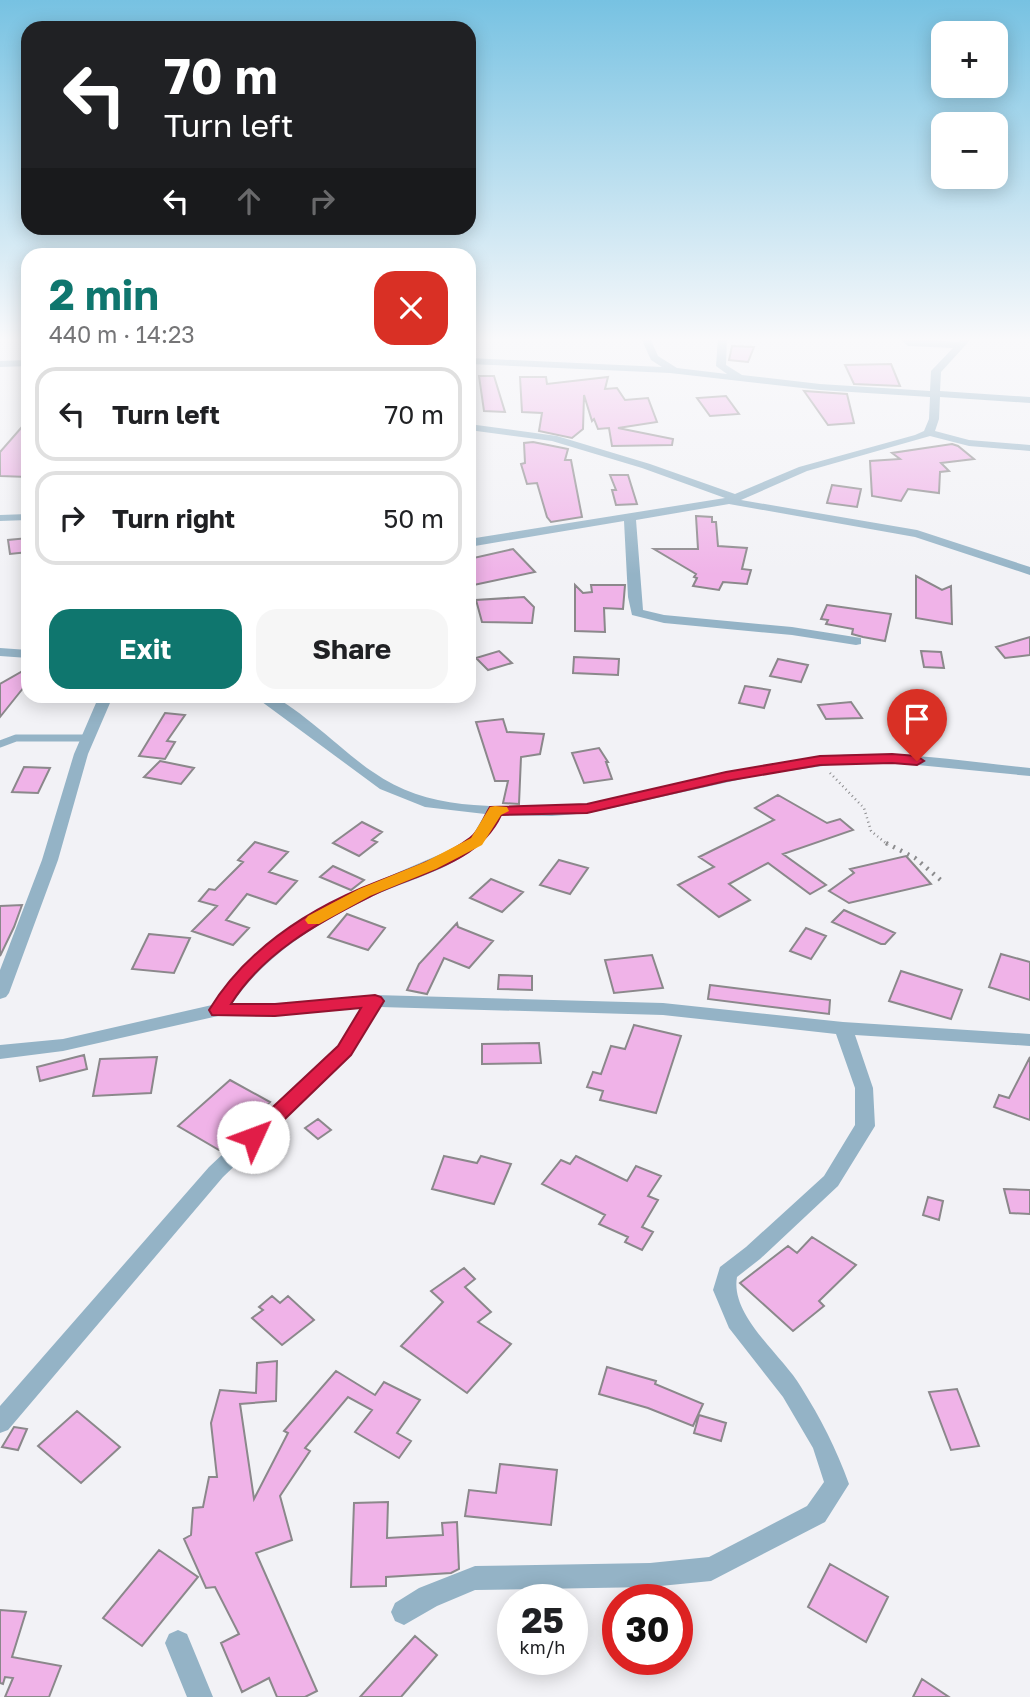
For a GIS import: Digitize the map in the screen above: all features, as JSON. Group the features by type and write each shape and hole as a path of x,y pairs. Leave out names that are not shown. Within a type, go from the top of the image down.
{"street":[{"path":"929,433 934,417"},
{"path":"476,428 553,438 646,466 732,499 917,534 1030,571"},
{"path":"476,542 732,499 803,469 929,433 968,443 1030,449"},
{"path":"630,516 634,607 640,614 856,641"},
{"path":"0,518 21,517"},
{"path":"0,652 21,654"},
{"path":"0,993 50,860 88,738 103,703"},
{"path":"273,703 328,743 357,771 406,796 463,809 587,809 726,777 820,761 892,758 1030,772"},
{"path":"218,1010 236,983 271,949 304,925 365,892 431,865 476,841 487,828 495,810"},
{"path":"0,1423 216,1172 345,1050 375,1001"},
{"path":"0,1052 63,1045 218,1010 275,1010 375,1001 663,1009 843,1028 1030,1040"},
{"path":"404,1612 428,1597 475,1578 650,1575 711,1569 816,1514 837,1484 822,1444 791,1390 737,1321 724,1290 727,1273 753,1253 831,1181 864,1126 864,1087 843,1028"},
{"path":"178,1643 200,1697"}],"lane":[{"path":"0,744 16,738 88,738"}],"path":[{"path":"820,761 864,808 871,831 891,847 915,858 943,883"}],"building":[{"path":"541,417 583,417 583,429 572,438 539,431"},
{"path":"591,417 655,417 657,422 618,428 673,439 672,445 612,446 609,428 598,429 594,419 592,421"},
{"path":"822,417 853,417 854,423 828,425"},
{"path":"21,428 21,477 0,476 0,452"},
{"path":"533,442 568,449 565,460 571,460 582,517 551,522 547,517 537,483 527,484 521,464 525,463 524,443"},
{"path":"952,444 974,459 941,463 949,471 940,472 939,493 908,489 901,501 872,496 870,461 900,459 892,453"},
{"path":"610,475 628,475 637,504 616,505 612,490 616,490"},
{"path":"832,485 861,489 857,507 827,503"},
{"path":"696,516 712,517 712,522 716,522 718,546 747,548 742,569 751,570 747,584 723,582 719,590 693,586 696,574 654,549 698,549"},
{"path":"21,539 21,553 10,554 8,540"},
{"path":"513,549 535,572 476,585 476,557"},
{"path":"916,576 942,590 951,586 952,624 916,618"},
{"path":"575,585 583,593 592,592 591,585 625,585 623,609 604,608 605,632 575,631"},
{"path":"524,597 534,607 532,623 482,622 476,600"},
{"path":"827,605 891,614 885,641 852,634 853,629 826,624 828,620 821,619"},
{"path":"1030,637 1030,655 1005,658 996,647"},
{"path":"499,651 512,663 488,670 476,658"},
{"path":"921,651 941,652 944,668 924,667"},
{"path":"574,657 619,659 618,675 573,673"},
{"path":"778,659 808,665 801,682 770,676"},
{"path":"21,672 21,691 0,717 0,684"},
{"path":"745,686 770,690 764,708 739,703"},
{"path":"851,702 862,718 826,719 818,705"},
{"path":"165,713 185,715 167,741 175,742 165,759 139,756"},
{"path":"503,719 507,732 544,734 540,754 521,757 519,804 503,803 508,781 495,781 476,722"},
{"path":"599,748 608,762 612,779 584,783 572,753"},
{"path":"160,761 194,768 181,784 144,777"},
{"path":"24,767 50,768 38,793 12,792"},
{"path":"778,795 827,823 840,819 853,830 783,854 826,885 810,894 768,863 729,884 750,900 719,917 678,885 714,867 699,857 774,820 755,808"},
{"path":"362,822 382,832 372,840 377,842 359,856 333,843"},
{"path":"255,842 288,852 269,872 297,881 276,904 247,894 226,920 249,928 233,945 192,931 217,906 199,901 209,889 215,890 243,862 238,860"},
{"path":"906,856 931,884 849,903 829,891 854,873 850,869"},
{"path":"559,860 588,868 570,894 540,885"},
{"path":"333,866 364,880 351,890 320,877"},
{"path":"491,879 523,892 502,912 470,898"},
{"path":"22,905 14,927 0,956 0,906"},
{"path":"844,910 895,933 885,944 881,944 832,922"},
{"path":"347,914 385,928 368,950 328,937"},
{"path":"457,923 458,927 493,941 469,968 444,958 427,994 407,990 419,964"},
{"path":"806,928 826,936 811,959 790,951"},
{"path":"149,934 190,938 174,973 132,969"},
{"path":"1001,954 1030,962 1030,1000 989,987"},
{"path":"652,955 663,988 614,993 605,960"},
{"path":"901,971 962,990 951,1019 889,1001"},
{"path":"499,975 532,976 532,990 498,989"},
{"path":"710,985 830,1000 829,1014 708,999"},
{"path":"634,1025 681,1036 656,1113 600,1100 603,1091 587,1087 593,1072 601,1074 611,1046 625,1049"},
{"path":"539,1043 541,1063 482,1064 482,1044"},
{"path":"84,1055 87,1069 40,1081 37,1067"},
{"path":"157,1057 151,1093 93,1096 100,1059"},
{"path":"1030,1057 1030,1120 994,1107 999,1095 1009,1098"},
{"path":"230,1080 270,1102 219,1150 178,1126"},
{"path":"318,1119 331,1130 318,1139 305,1128"},
{"path":"444,1156 477,1163 481,1156 511,1164 494,1204 432,1189"},
{"path":"576,1156 627,1181 636,1166 661,1176 648,1196 658,1200 642,1227 653,1232 642,1250 625,1242 628,1237 599,1224 605,1215 542,1184 561,1160 570,1164"},
{"path":"1004,1189 1030,1190 1030,1214 1010,1213"},
{"path":"928,1197 943,1201 939,1220 923,1215"},
{"path":"812,1237 856,1265 819,1301 824,1306 793,1331 740,1283 788,1246 797,1253"},
{"path":"464,1268 475,1279 465,1287 491,1312 478,1322 511,1344 467,1393 401,1346 443,1302 431,1291"},
{"path":"272,1296 280,1303 288,1296 314,1320 282,1345 252,1318 263,1310 259,1307"},
{"path":"277,1361 276,1401 240,1404 254,1499 288,1433 284,1431 336,1371 375,1395 384,1382 420,1400 397,1433 411,1441 399,1458 355,1432 372,1410 348,1397 305,1448 310,1451 280,1496 292,1540 256,1553 317,1691 305,1697 277,1697 269,1678 242,1692 221,1643 239,1634 215,1587 206,1588 184,1539 191,1535 193,1508 203,1507 209,1477 217,1477 211,1423 220,1390 256,1393 257,1363"},
{"path":"607,1367 656,1381 655,1384 703,1404 693,1426 648,1408 599,1394"},
{"path":"957,1389 979,1446 951,1450 929,1392"},
{"path":"77,1411 120,1447 81,1483 38,1446"},
{"path":"699,1415 726,1423 721,1441 694,1433"},
{"path":"14,1427 27,1429 18,1450 2,1447"},
{"path":"500,1464 557,1470 551,1525 465,1516 469,1490 496,1493"},
{"path":"388,1502 387,1538 443,1535 442,1523 457,1522 459,1569 451,1573 386,1577 386,1586 351,1587 354,1503"},
{"path":"159,1550 198,1577 142,1646 103,1618"},
{"path":"830,1564 888,1597 866,1642 808,1607"},
{"path":"0,1610 26,1612 12,1657 61,1666 49,1697 5,1697 13,1678 5,1677 3,1684 0,1683"},
{"path":"415,1636 437,1655 401,1697 360,1697"},
{"path":"922,1679 949,1697 913,1697"}],"slow traffic":[{"path":"314,920 365,892 431,865 476,841 487,828 495,810 502,811"}],"route":[{"path":"253,1137 345,1050 375,1001 275,1010 218,1010 236,983 271,949 304,925 365,892 431,865 476,841 487,828 495,810 521,812 587,809 726,777 820,761 892,758 917,761"}]}
